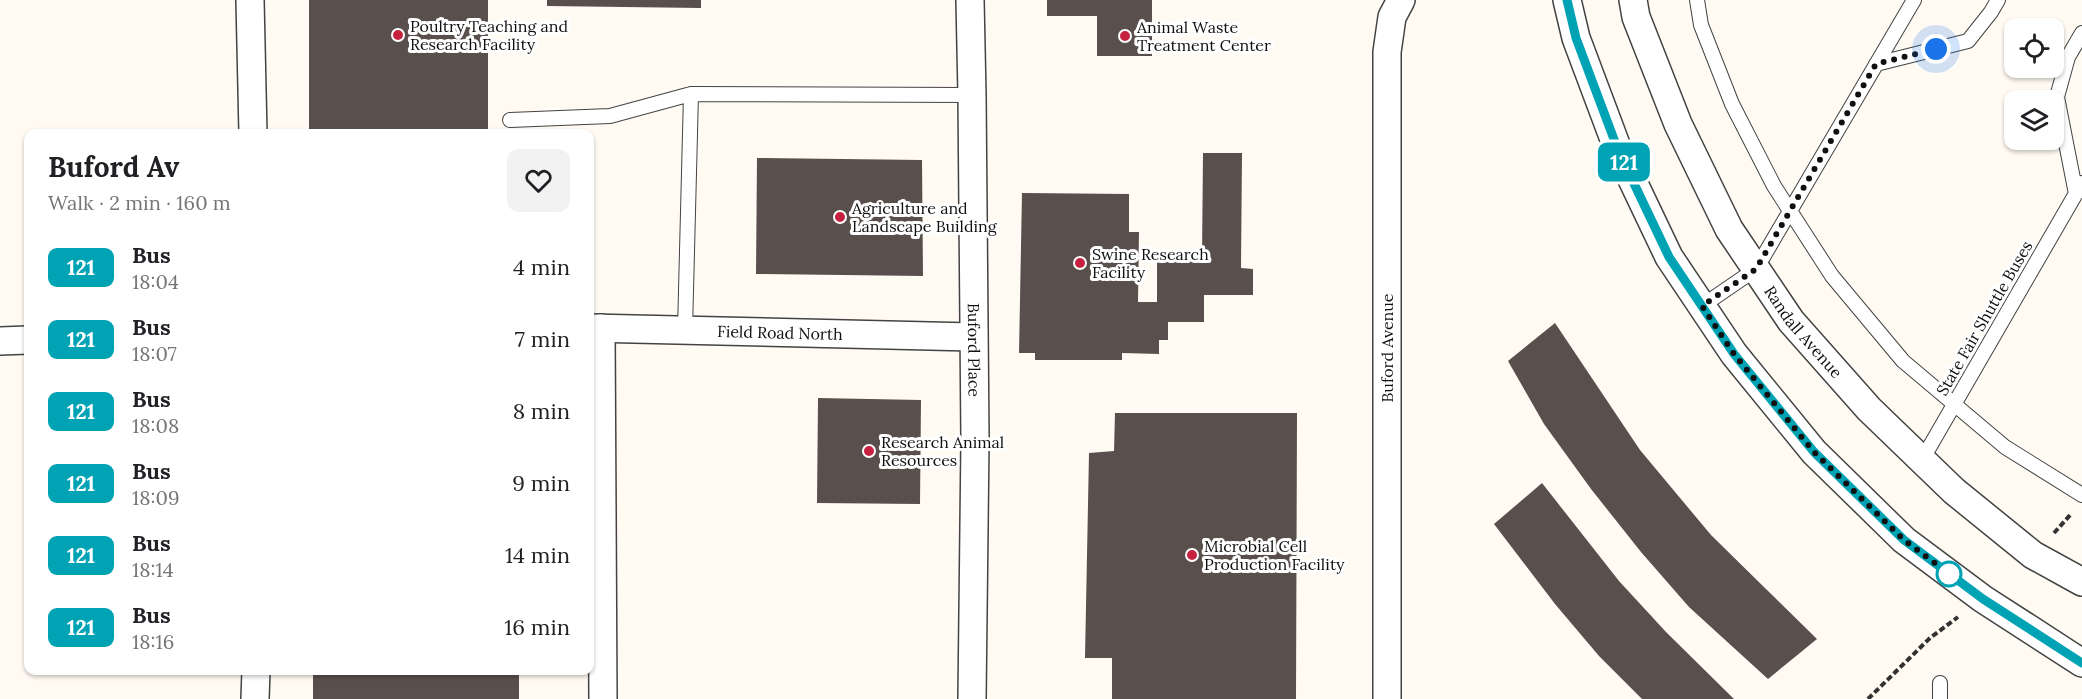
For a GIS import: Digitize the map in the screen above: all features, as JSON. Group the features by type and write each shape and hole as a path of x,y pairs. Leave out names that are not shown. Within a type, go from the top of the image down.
{"street":[{"path":"250,0 253,129"},
{"name":"Buford Place","path":"970,0 972,337 975,440 972,699"},
{"name":"Buford Avenue","path":"1387,699 1387,52 1392,17 1401,0"},
{"path":"1567,0 1576,38 1618,150 1669,257 1734,354 1814,452 1904,540 1983,599 2082,663"},
{"name":"Randall Avenue","path":"1633,0 1636,17 1678,124 1729,229 1791,321 1869,409 1954,491 2033,555 2082,582"},
{"path":"595,328 596,537 603,699"},
{"name":"Field Road North","path":"595,328 972,337"},
{"path":"0,340 24,340"},
{"path":"255,699 256,675"}],"lane":[{"path":"1697,0 1701,26 1732,104 1774,186 1832,276 1903,361 2005,447 2082,495"},
{"path":"1702,306 1756,269 1914,0"},
{"path":"1876,64 1968,41 1998,0"},
{"name":"State Fair Shuttle Buses","path":"1922,460 2079,188 2057,97 2068,57 2082,33"},
{"path":"510,120 610,116 691,94 972,95"},
{"path":"685,330 691,94"},
{"path":"1940,684 1940,699"}],"building":[{"name":"Poultry Teaching and Research Facility","path":"309,0 488,0 488,129 309,129"},
{"path":"547,0 701,0 701,8 547,6"},
{"name":"Animal Waste Treatment Center","path":"1047,0 1152,0 1152,56 1097,56 1097,16 1047,16"},
{"name":"Swine Research Facility","path":"1203,153 1242,153 1241,268 1253,269 1253,295 1204,295 1204,322 1168,322 1168,340 1159,340 1159,354 1122,353 1122,360 1035,360 1035,353 1019,353 1022,193 1129,194 1129,232 1139,232 1138,302 1157,302 1157,256 1202,256"},
{"name":"Agriculture and Landscape Building","path":"757,158 922,160 923,276 756,274"},
{"path":"1555,323 1640,450 1711,535 1817,639 1768,679 1689,607 1591,489 1544,424 1508,361"},
{"name":"Research Animal Resources","path":"818,398 921,400 920,504 817,503"},
{"name":"Microbial Cell Production Facility","path":"1115,413 1297,413 1296,699 1112,699 1112,658 1085,658 1089,453 1114,451"},
{"path":"1542,483 1619,581 1666,632 1734,699 1642,699 1599,656 1555,604 1494,524"},
{"path":"313,675 519,675 519,699 313,699"}],"bus line":[{"name":"121","path":"1567,0 1576,38 1618,150 1669,257 1734,354 1814,452 1904,540 1983,599 2082,663"}],"place":[{"name":"Poultry Teaching and Research Facility","path":"398,35"},
{"name":"Animal Waste Treatment Center","path":"1125,36"},
{"name":"Agriculture and Landscape Building","path":"840,217"},
{"name":"Swine Research Facility","path":"1080,263"},
{"name":"Research Animal Resources","path":"869,451"},
{"name":"Microbial Cell Production Facility","path":"1192,555"}],"route":[{"path":"1936,49 1876,64 1756,269 1702,306 1734,354 1814,452 1904,540 1951,575 1949,574"}]}
